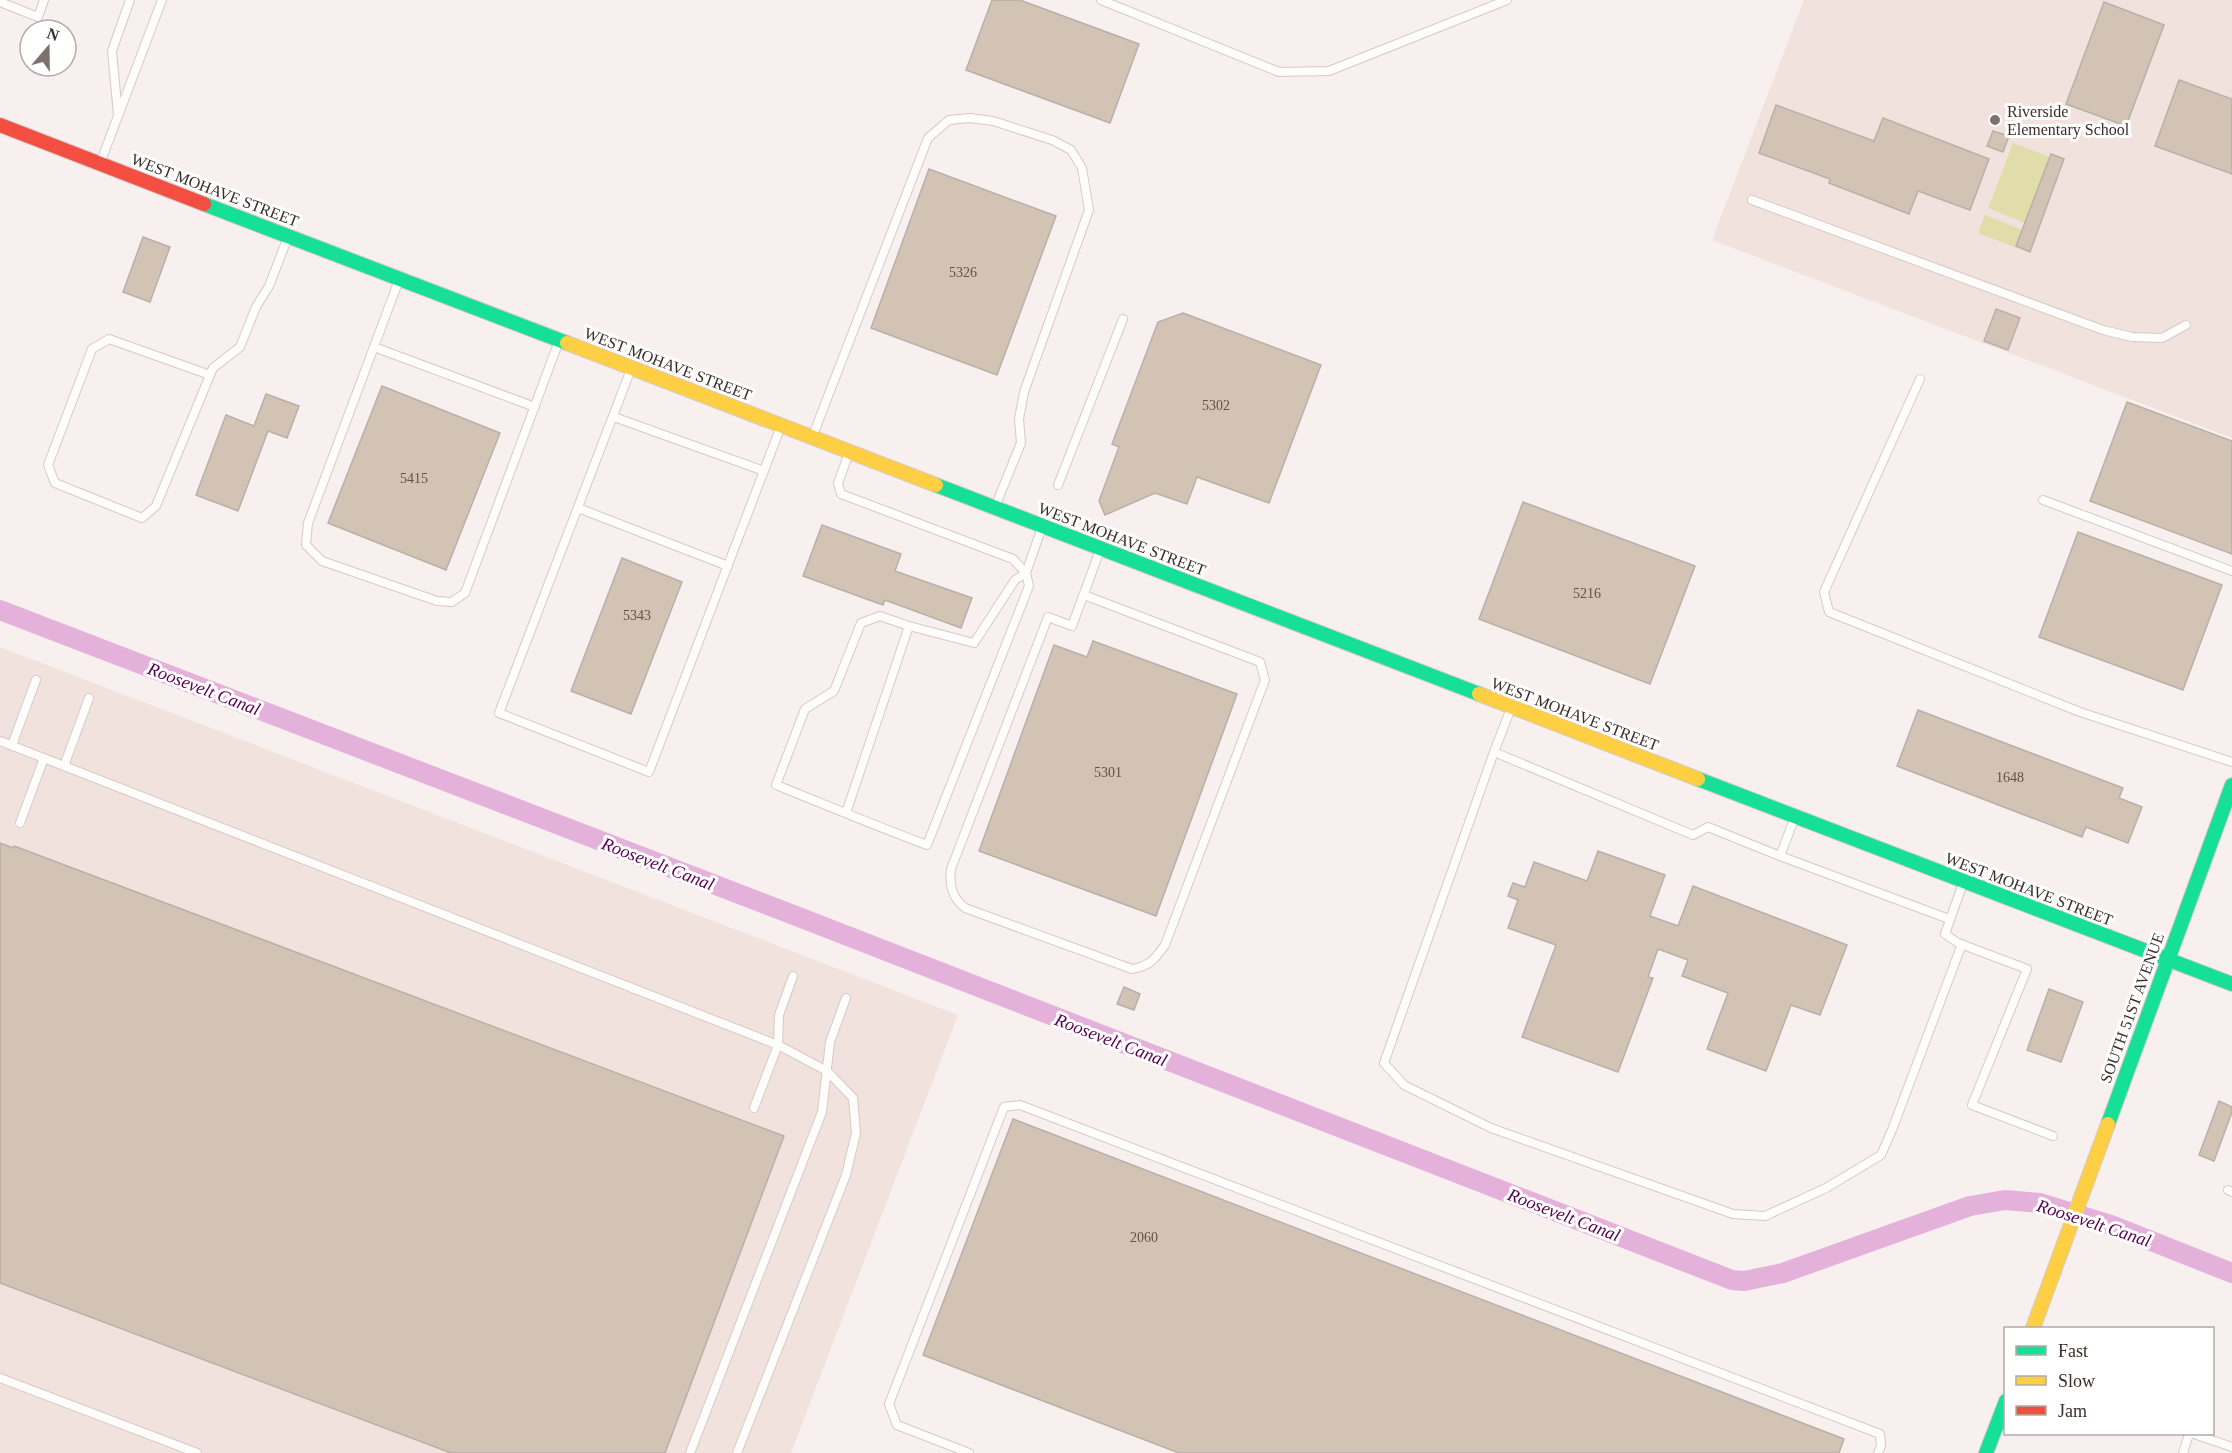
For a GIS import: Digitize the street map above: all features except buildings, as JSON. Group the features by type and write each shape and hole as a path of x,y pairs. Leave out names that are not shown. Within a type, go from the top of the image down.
{"street":[{"name":"WEST MOHAVE STREET","path":"0,125 2232,984"},
{"name":"SOUTH 51ST AVENUE","path":"2033,1327 2232,785"},
{"path":"1986,1453 2004,1406"}],"lane":[{"path":"0,2 38,17 44,0"},
{"path":"119,117 112,51 130,0"},
{"path":"100,164 162,0"},
{"path":"1101,0 1279,72 1329,71 1507,0"},
{"path":"813,437 928,138 949,120 970,118 993,121 1052,140 1071,150 1082,168 1089,210 1024,392 1019,419 1021,443 995,507"},
{"path":"1752,200 2103,330 2132,337 2162,338 2186,326"},
{"path":"210,375 110,339 92,350 48,465 55,483 142,518 156,506 213,368 240,347 256,307 269,286 288,236"},
{"path":"399,278 308,523 306,545 322,561 437,601 452,602 465,593 560,340"},
{"path":"1058,485 1123,319"},
{"path":"374,347 535,407"},
{"path":"632,368 499,713 649,772 781,425"},
{"path":"1920,379 1824,592 1829,612 2080,712 2232,762"},
{"path":"614,417 764,471"},
{"path":"849,451 838,483 841,494 1013,559 1026,573 1029,586 927,845 776,785 805,709 834,691 861,623 880,616 909,626 974,642 1015,580 1026,573 1042,526"},
{"path":"2043,500 2232,571"},
{"path":"578,508 728,566"},
{"path":"1084,595 1260,662 1264,673 1265,680 1165,945 1146,967 1132,969 964,908 956,900 950,879 951,869 1048,617 1072,626 1101,548"},
{"path":"846,813 909,626"},
{"path":"12,745 36,680"},
{"path":"64,766 89,699"},
{"path":"1512,707 1384,1063 1404,1085 1491,1128 1733,1214 1765,1215 1826,1188 1881,1155 1893,1130 1962,944"},
{"path":"0,741 778,1045 827,1071 853,1098 856,1133 846,1175 738,1453"},
{"path":"1494,752 1693,835 1708,827 1949,918"},
{"path":"20,823 44,758"},
{"path":"1780,856 1796,817"},
{"path":"1963,881 1945,934 1962,944 2026,969 1972,1105 2053,1136"},
{"path":"754,1108 778,1045 779,1015 793,976"},
{"path":"690,1453 822,1112 830,1042 846,998"},
{"path":"969,1453 897,1425 889,1404 1004,1107 1020,1105 1880,1434 1881,1446 1878,1453"},
{"path":"0,1378 196,1453"},
{"path":"2183,1453 2189,1435"},
{"path":"2197,1435 2232,1447"}],"shaded area":[{"name":"Riverside Elementary School","path":"1804,0 2232,0 2232,438 1712,240"},
{"path":"2013,143 2050,157 2025,223 1988,208"},
{"path":"1985,215 2023,230 2017,248 1978,233"},
{"path":"0,647 958,1015 791,1453 0,1453"}],"waterway":[{"name":"Roosevelt Canal","path":"0,610 791,914 1732,1280 1744,1281 1783,1273 1970,1206 2005,1200 2040,1203 2111,1225 2232,1273"}],"traffic: fast":[{"path":"204,204 567,343"},
{"path":"936,485 1479,694"},
{"path":"1698,779 2232,984"},
{"path":"2108,1124 2232,785"},
{"path":"1986,1453 2004,1406"}],"traffic: slow":[{"path":"567,343 936,485"},
{"path":"1479,694 1698,779"},
{"path":"2033,1327 2108,1124"}],"traffic: jam":[{"path":"0,125 204,204"}],"place":[{"name":"Riverside Elementary School","path":"1995,120"}]}
